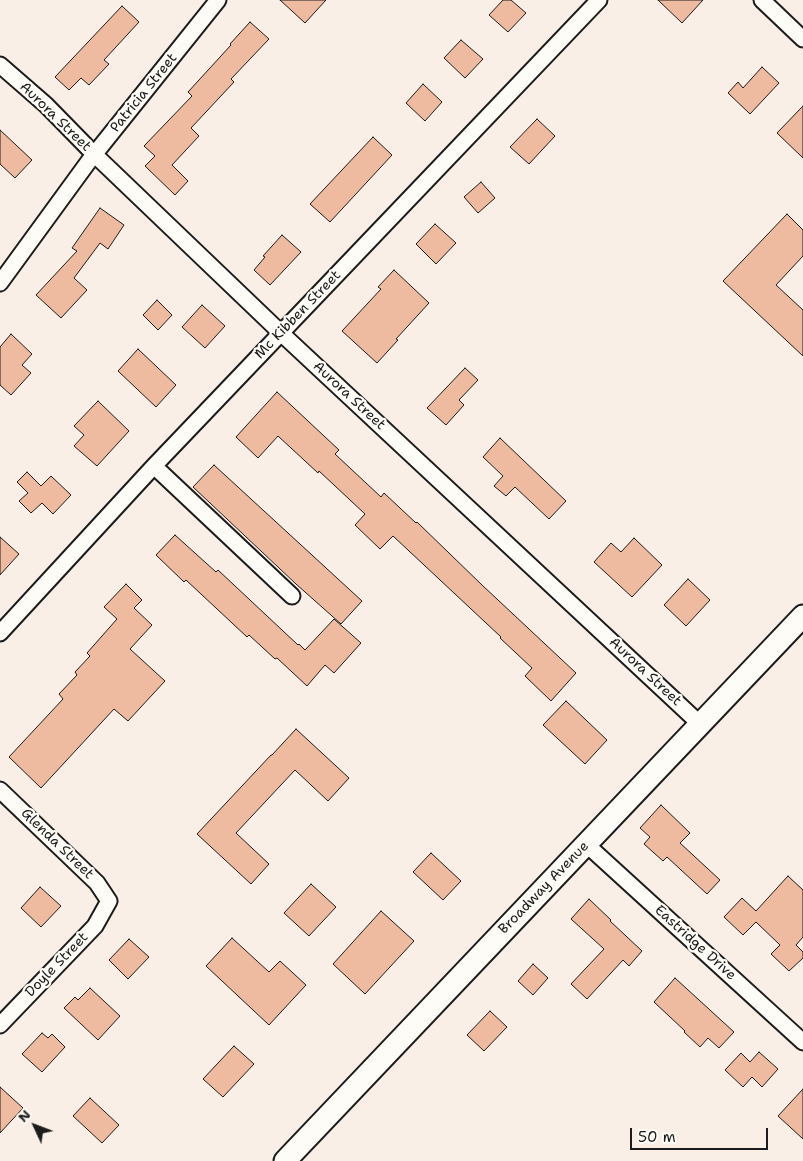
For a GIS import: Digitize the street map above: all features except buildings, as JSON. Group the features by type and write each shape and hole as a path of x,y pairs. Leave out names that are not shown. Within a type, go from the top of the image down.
{"main road":[{"name":"Broadway Avenue","path":"285,1161 803,616"}],"street":[{"name":"Patricia Street","path":"0,283 94,154 218,0"},
{"name":"Mc Kibben Street","path":"0,633 154,466 599,0"},
{"path":"765,1 803,39"},
{"name":"Aurora Street","path":"0,65 46,105 94,154 281,333 700,724"},
{"path":"154,466 292,596"},
{"name":"Glenda Street","path":"0,790 97,883 109,901"},
{"name":"Eastridge Drive","path":"586,844 803,1042"},
{"name":"Doyle Street","path":"0,1026 95,926 109,901"}]}
